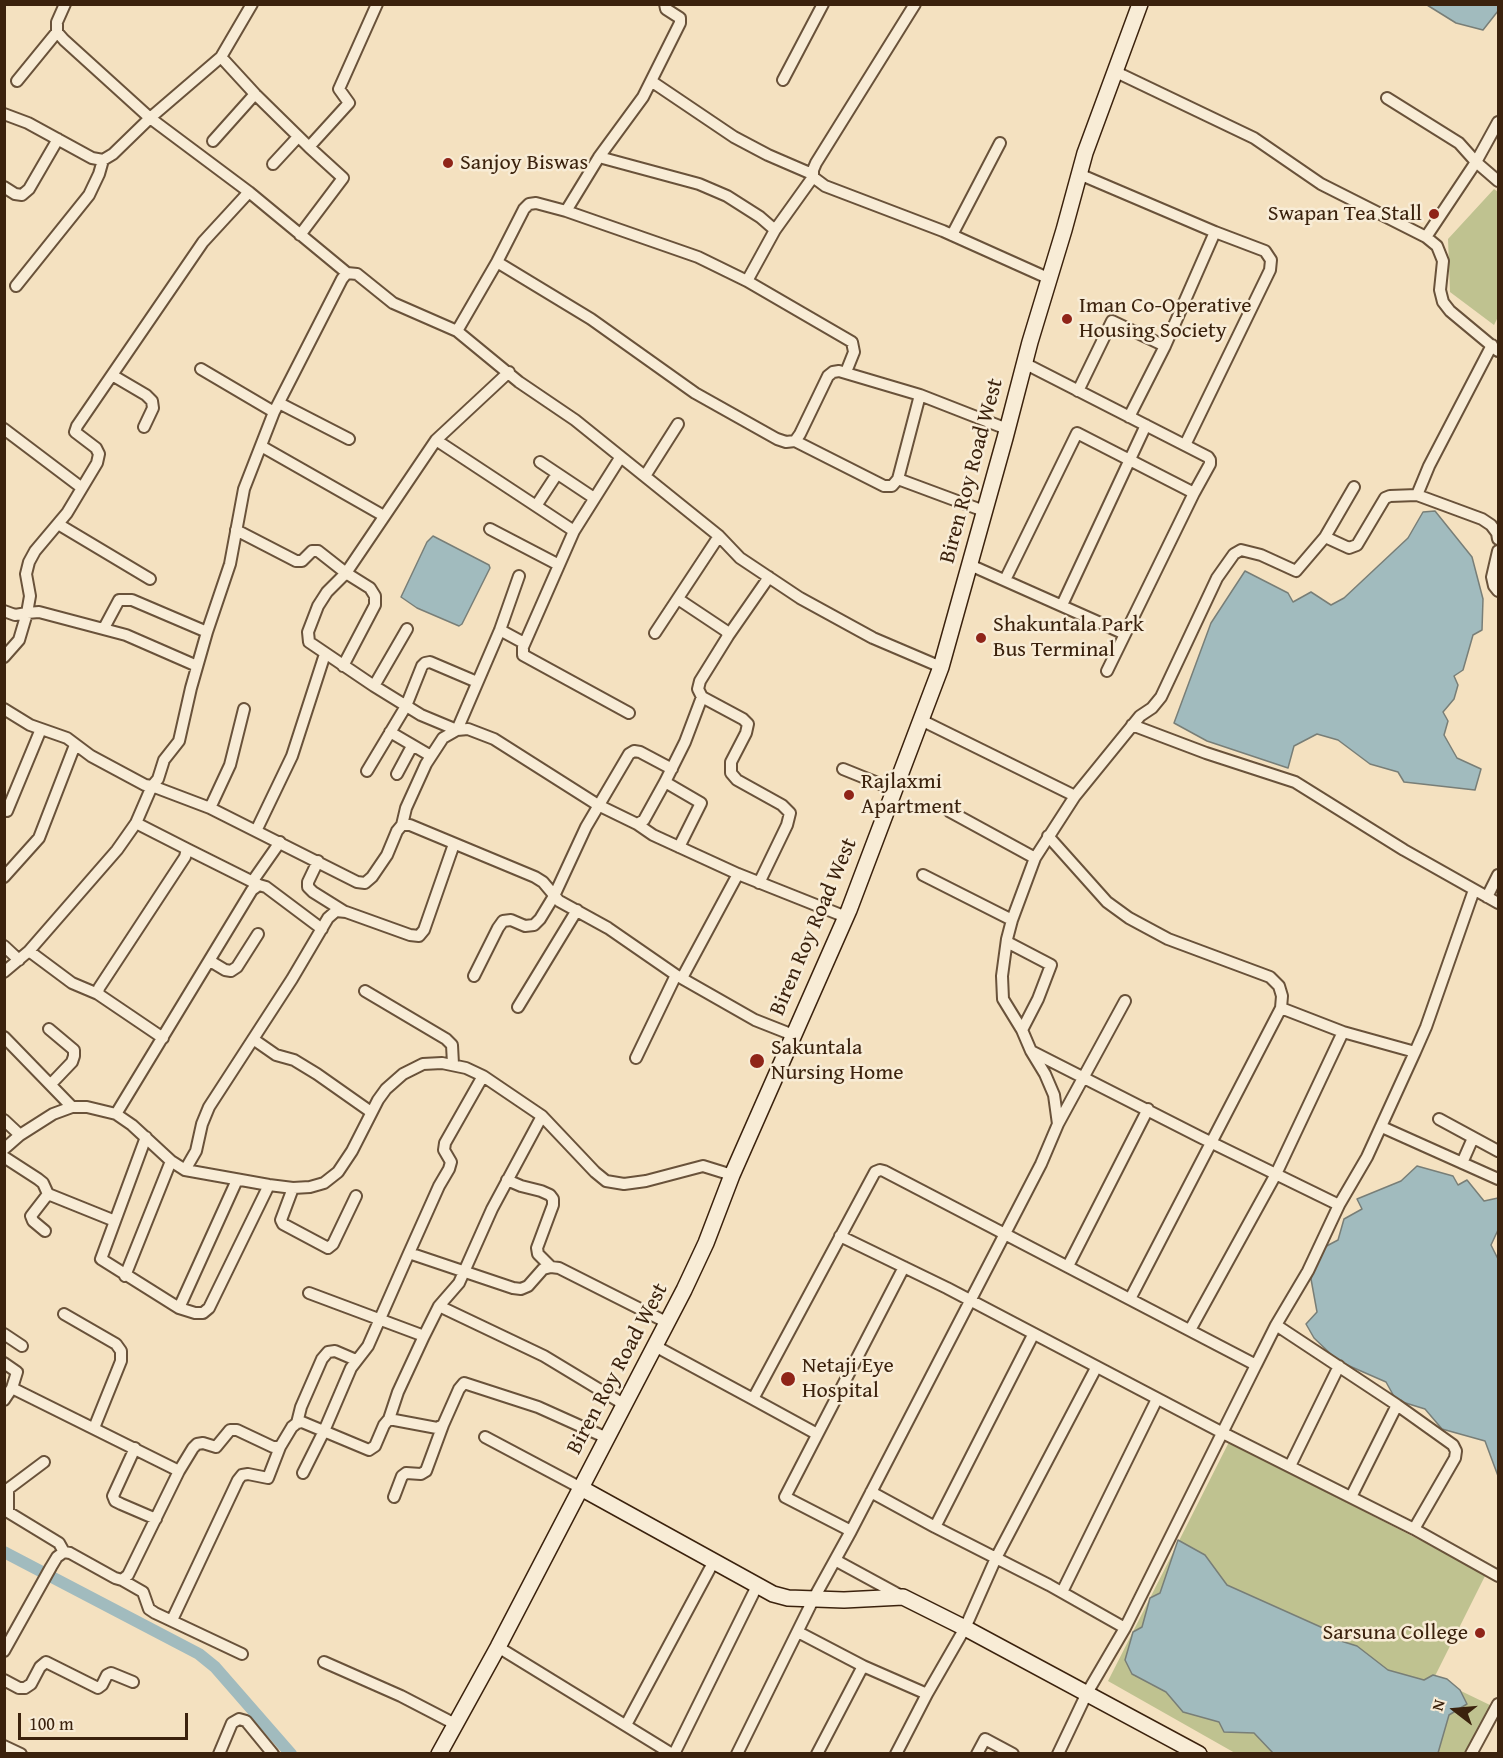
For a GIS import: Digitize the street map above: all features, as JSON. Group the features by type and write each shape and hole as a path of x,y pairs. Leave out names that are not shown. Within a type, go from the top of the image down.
{"main road":[{"name":"Biren Roy Road West","path":"439,1754 498,1647 668,1323 706,1243 732,1175 846,917 941,667 1024,363 1085,153 1140,4"},
{"path":"581,1488 757,1586 788,1598 844,1600 903,1597 1199,1754"}],"street":[{"path":"65,4 57,22 57,32 63,40 150,118 249,192 347,273 357,274 393,303 457,331 519,382 575,420 645,476 719,536 740,558 800,598 873,638 941,667"},
{"path":"16,286 88,195 95,184 103,160 113,154 150,118 221,57 252,4"},
{"path":"309,147 349,103 339,88 377,4"},
{"path":"566,211 599,157 643,97 680,23 680,18 666,9 665,4"},
{"path":"783,80 823,4"},
{"path":"747,281 775,230 813,176 816,163 915,4"},
{"path":"17,81 57,32"},
{"path":"221,57 297,138 344,178 300,235"},
{"path":"1116,72 1254,138 1321,184 1426,237 1437,246 1443,261 1440,290 1443,302 1450,311 1495,348 1429,466 1417,495"},
{"path":"651,81 734,137 813,176 825,186 952,236 1050,279"},
{"path":"213,141 255,94"},
{"path":"1387,98 1459,143 1498,181"},
{"path":"4,114 28,123 92,158 103,160"},
{"path":"1426,237 1476,162 1498,122"},
{"path":"273,164 297,138"},
{"path":"4,187 15,194 22,195 29,189 58,139"},
{"path":"952,236 999,143"},
{"path":"599,157 669,175 727,196 760,217 775,230"},
{"path":"1079,174 1265,251 1271,260 1270,270 1185,445"},
{"path":"4,657 19,640 27,613 30,596 26,574 29,562 35,551 58,524 97,463 99,454 96,448 75,432 77,426 203,242 249,192"},
{"path":"457,331 498,262 524,208 536,203 566,211 698,257 747,281 852,342 854,352 846,372"},
{"path":"1130,417 1165,346 1215,232"},
{"path":"498,262 591,319 695,393 777,439 795,441 884,486 892,486 897,479 920,395"},
{"path":"4,972 29,951 94,877 136,823 152,786 158,779 164,760 179,741 197,666 225,584 244,489 276,408 347,273"},
{"path":"1075,389 1078,391 1112,321 1165,346"},
{"path":"1024,363 1210,460 1107,670"},
{"path":"201,369 276,408 349,439"},
{"path":"457,730 435,722 374,686 309,642 308,632 318,606 327,592 346,573 436,441 509,372"},
{"path":"795,441 828,376 833,372 846,372 920,395 1007,429"},
{"path":"112,375 152,401 153,408 144,427"},
{"path":"645,476 678,424"},
{"path":"1062,605 1146,425"},
{"path":"4,429 82,488"},
{"path":"1005,580 1077,433 1194,493"},
{"path":"436,441 574,531"},
{"path":"261,447 384,516"},
{"path":"620,458 574,531 524,644 523,655 629,713"},
{"path":"540,462 594,498"},
{"path":"536,506 558,474"},
{"path":"897,479 984,511"},
{"path":"1058,1124 1054,1095 1045,1074 1003,999 1002,976 1006,942 1035,858 1075,796 1132,725 1161,697 1217,578 1234,554 1241,550 1261,555 1296,571 1325,537 1354,487"},
{"path":"1325,537 1353,548 1385,498 1417,495 1482,519 1491,525 1498,539"},
{"path":"58,524 150,579"},
{"path":"490,529 559,565"},
{"path":"236,530 296,561 302,561 312,552 318,551 370,588 375,596 375,605 344,666"},
{"path":"655,633 719,536"},
{"path":"1498,551 1492,577 1498,591"},
{"path":"970,565 1125,634"},
{"path":"457,730 500,630 519,576"},
{"path":"759,883 788,825 790,813 782,805 737,780 730,773 731,762 747,733 748,724 702,697 698,689 700,681 728,636 769,577"},
{"path":"678,599 726,631 728,636"},
{"path":"104,628 119,600 132,600 207,632"},
{"path":"4,611 15,615 39,612 104,628 126,635 197,666"},
{"path":"374,686 408,629"},
{"path":"500,630 524,644"},
{"path":"256,831 292,756 326,654"},
{"path":"367,771 406,706 425,663 430,662 477,682"},
{"path":"637,824 644,820 686,742 702,697"},
{"path":"4,709 20,720 67,738 91,756 145,785 210,808 357,882 365,883 387,855 402,825 406,808 431,756 443,738 457,730 468,729 494,739 598,805 637,824 646,831 738,874 846,917"},
{"path":"210,808 230,765 244,709"},
{"path":"921,720 1075,796"},
{"path":"1132,725 1206,753 1295,782 1404,850 1498,903"},
{"path":"8,811 41,729"},
{"path":"390,732 431,756"},
{"path":"4,877 39,837 75,745"},
{"path":"397,774 412,746"},
{"path":"474,976 503,921 511,920 525,926 534,925 540,919 554,896 579,840 629,754 634,751 640,752 672,769"},
{"path":"843,769 895,790"},
{"path":"665,782 701,803 679,847"},
{"path":"949,811 1035,858"},
{"path":"136,823 266,887 322,929"},
{"path":"402,825 410,825 535,877 543,882 554,896 608,928 679,976 755,1020 793,1035"},
{"path":"1048,836 1107,902 1129,918 1168,939 1270,977 1279,986 1282,996 1281,1008 1130,1299"},
{"path":"116,1114 280,842"},
{"path":"318,861 308,882 308,887 313,892 346,912 410,935 419,936 424,930 454,844"},
{"path":"98,994 99,988 185,857 187,849"},
{"path":"636,1058 679,976 738,874"},
{"path":"922,875 1012,920"},
{"path":"1487,897 1498,875"},
{"path":"1058,1754 1087,1693 1125,1628 1276,1325 1308,1270 1382,1127 1426,1027 1474,890"},
{"path":"518,1007 577,910"},
{"path":"185,1170 198,1144 204,1117 328,918 336,911 346,912"},
{"path":"210,961 225,970 237,967 258,934"},
{"path":"1006,942 1051,965 1038,999 1022,1030"},
{"path":"4,946 19,960"},
{"path":"29,951 67,980 98,994 163,1038"},
{"path":"365,992 446,1039 452,1045 453,1064"},
{"path":"737,1754 814,1598 1041,1164 1058,1124 1125,1001"},
{"path":"1281,1008 1343,1032 1415,1052"},
{"path":"49,1029 74,1050 72,1062 51,1084"},
{"path":"1190,1330 1276,1174 1343,1032"},
{"path":"4,1037 72,1107"},
{"path":"253,1039 276,1055 294,1060 317,1074 371,1112"},
{"path":"1031,1051 1340,1205"},
{"path":"4,1149 20,1134 53,1114 72,1107 105,1110 116,1114 146,1137 171,1161 185,1170 269,1185 293,1188 310,1187 324,1183 338,1172 386,1089 403,1074 423,1064 453,1064 483,1076 542,1116 595,1172 606,1180 624,1184 646,1181 699,1166 732,1175"},
{"path":"303,1473 356,1360 368,1346 439,1186 449,1169 451,1162 444,1150 445,1143 483,1076"},
{"path":"1068,1266 1148,1109"},
{"path":"172,1620 238,1480 248,1474 268,1478 280,1447 292,1426 302,1422 369,1450 375,1446 424,1336 440,1306 453,1292 464,1272 507,1180 542,1116"},
{"path":"1439,1119 1498,1151"},
{"path":"4,1120 20,1134"},
{"path":"1382,1127 1498,1179"},
{"path":"146,1137 101,1258 125,1276 179,1308 195,1313 203,1313 209,1308 269,1185"},
{"path":"1462,1163 1473,1138"},
{"path":"4,1157 43,1183 48,1194 115,1221"},
{"path":"125,1276 171,1161"},
{"path":"753,1399 875,1172 880,1170 1256,1365"},
{"path":"179,1308 237,1179"},
{"path":"507,1180 541,1191 553,1199 537,1248 538,1254 551,1267"},
{"path":"293,1188 282,1224 328,1248 333,1244 356,1196"},
{"path":"45,1231 33,1221 31,1216 48,1194"},
{"path":"840,1236 1413,1529 1498,1576"},
{"path":"409,1253 521,1289 528,1286 543,1269 559,1268 668,1323"},
{"path":"851,1531 785,1497 904,1267"},
{"path":"309,1293 424,1336"},
{"path":"440,1306 544,1356 624,1405"},
{"path":"64,1314 116,1344 121,1351 121,1361 94,1428"},
{"path":"1276,1325 1453,1445 1456,1451 1455,1458 1413,1529"},
{"path":"4,1334 22,1346"},
{"path":"935,1527 1034,1335"},
{"path":"655,1346 817,1434"},
{"path":"297,1423 301,1407 322,1359 328,1352 335,1352 356,1360"},
{"path":"4,1363 17,1371 12,1388 4,1400"},
{"path":"1290,1466 1339,1366"},
{"path":"896,1754 965,1628 996,1558 1096,1368"},
{"path":"394,1497 406,1473 421,1474 426,1471 443,1425 464,1383 538,1407 607,1438"},
{"path":"12,1388 179,1471"},
{"path":"1062,1592 1157,1399"},
{"path":"1351,1497 1397,1405"},
{"path":"388,1419 437,1428 443,1425"},
{"path":"122,1580 128,1575 179,1471 197,1444 203,1443 216,1447 230,1430 237,1430 280,1447"},
{"path":"485,1437 581,1488"},
{"path":"135,1448 113,1496 115,1501 156,1519"},
{"path":"44,1462 6,1491 8,1512 58,1543 64,1552 143,1592 150,1609 242,1654"},
{"path":"871,1492 1062,1592 1125,1628"},
{"path":"4,1652 57,1557 64,1552"},
{"path":"835,1560 903,1597"},
{"path":"626,1725 714,1561"},
{"path":"498,1647 673,1754 757,1586"},
{"path":"798,1632 863,1666 927,1694"},
{"path":"4,1680 25,1689 31,1684 40,1666 46,1662 98,1688 111,1673 133,1682"},
{"path":"324,1662 401,1696 455,1725"},
{"path":"817,1754 863,1666"},
{"path":"1471,1754 1498,1704"},
{"path":"219,1754 232,1724 239,1719 246,1721 273,1754"},
{"path":"977,1754 985,1739 1013,1754"},
{"path":"4,1746 21,1754"}],"green space":[{"path":"1494,189 1498,192 1498,317 1494,325 1450,292 1448,239"},
{"path":"1229,1442 1486,1574 1434,1678 1492,1706 1468,1753 1235,1753 1108,1681"}],"water":[{"path":"1427,5 1498,5 1498,11 1483,30 1456,23"},
{"path":"1435,511 1472,557 1483,599 1482,630 1473,635 1463,670 1454,676 1458,685 1454,699 1443,712 1448,721 1444,735 1457,758 1481,769 1475,790 1404,782 1398,772 1370,764 1338,740 1317,734 1294,746 1288,768 1207,741 1174,723 1211,623 1245,571 1288,593 1293,602 1311,592 1331,605 1344,598 1408,538 1423,512"},
{"path":"433,536 489,565 490,568 459,626 417,608 401,597 427,542"},
{"path":"1417,1166 1453,1176 1458,1185 1467,1180 1484,1201 1498,1198 1498,1230 1491,1245 1498,1259 1498,1476 1485,1441 1442,1429 1425,1409 1396,1400 1386,1382 1338,1361 1314,1338 1306,1324 1317,1312 1311,1279 1319,1250 1338,1240 1344,1219 1362,1209 1357,1199 1401,1181"},
{"path":"1178,1540 1205,1555 1227,1585 1323,1628 1328,1637 1357,1646 1388,1670 1424,1680 1433,1675 1447,1679 1460,1690 1467,1704 1449,1715 1438,1753 1273,1753 1254,1733 1224,1732 1219,1722 1183,1712 1166,1692 1132,1674 1125,1660 1133,1632 1142,1627 1150,1598 1160,1593"}],"waterway":[{"path":"4,1552 199,1654 215,1667 291,1754"}],"place":[{"name":"Sanjoy Biswas","path":"448,163"},
{"name":"Swapan Tea Stall","path":"1434,214"},
{"name":"Iman Co-Operative Housing Society","path":"1067,319"},
{"name":"Shakuntala Park Bus Terminal","path":"981,638"},
{"name":"Rajlaxmi Apartment","path":"849,795"},
{"name":"Sakuntala Nursing Home","path":"757,1061"},
{"name":"Netaji Eye Hospital","path":"788,1379"},
{"name":"Sarsuna College","path":"1480,1633"}]}
